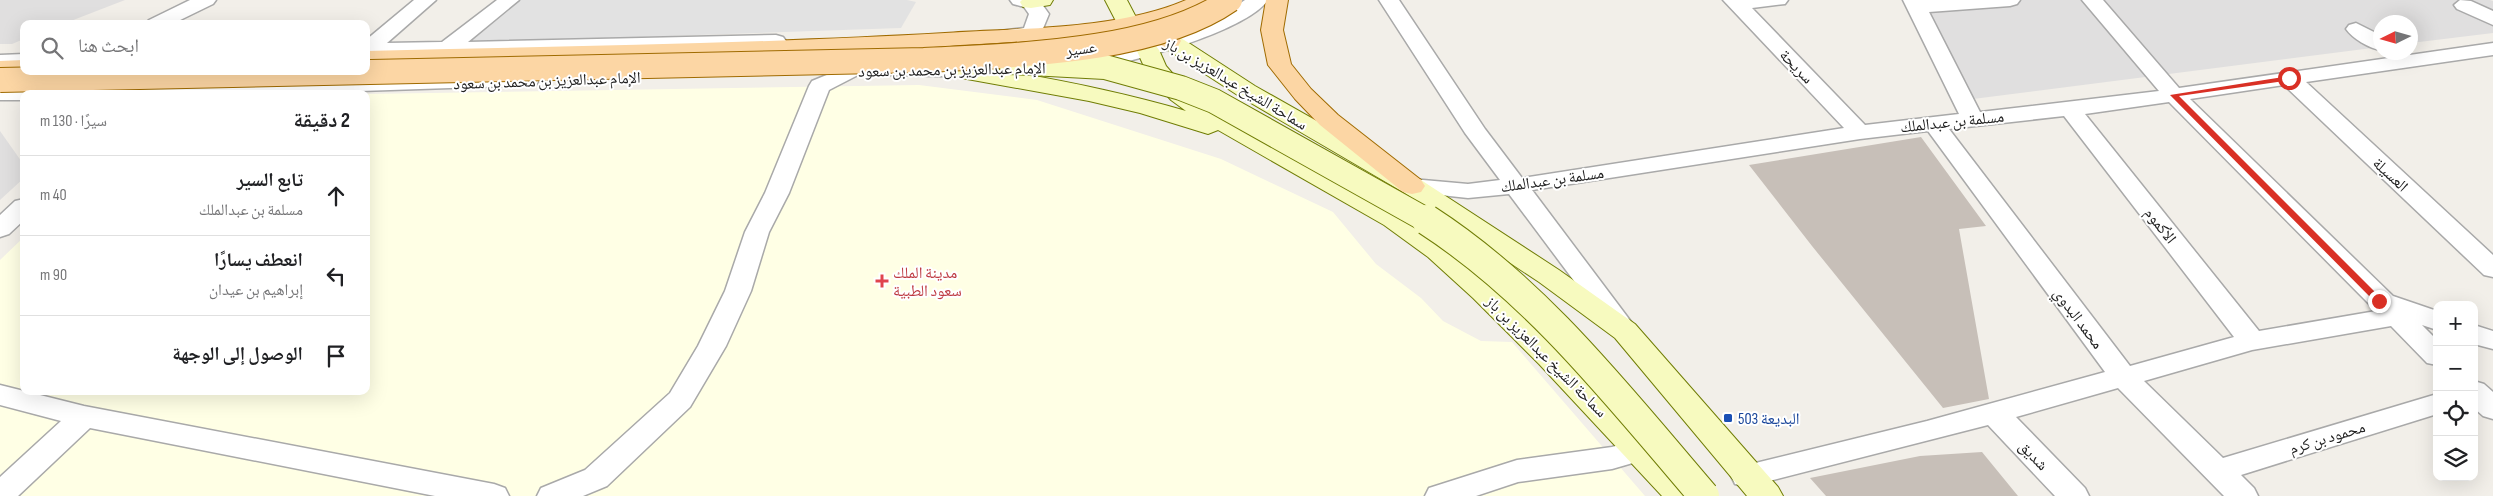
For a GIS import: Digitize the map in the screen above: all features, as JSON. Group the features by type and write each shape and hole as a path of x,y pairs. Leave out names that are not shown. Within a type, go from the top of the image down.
{"main road":[{"path":"1032,34 1129,25 1172,14 1204,0"},
{"name":"عسير","path":"924,60 1076,49 1113,43 1195,19 1230,0"},
{"name":"سماحة الشيخ عبدالعزيز بن باز","path":"1277,0 1272,30 1280,64 1303,94 1329,120 1412,186"},
{"name":"الإمام عبدالعزيز بن محمد بن سعود","path":"370,58 838,46 1032,34"},
{"name":"الإمام عبدالعزيز بن محمد بن سعود","path":"370,72 924,60"},
{"path":"0,68 20,67"},
{"name":"الإمام عبدالعزيز بن محمد بن سعود","path":"0,80 231,75"}],"street":[{"path":"164,20 206,0"},
{"path":"204,20 221,0"},
{"path":"370,47 426,0"},
{"path":"446,49 509,0"},
{"path":"1116,0 1129,25 1159,46 1155,68 1179,95 1195,107 1272,152"},
{"name":"عسير","path":"1058,67 1098,63 1159,46 1228,20 1258,0"},
{"name":"سماحة الشيخ عبدالعزيز بن باز","path":"1389,0 1476,133 1514,186 1625,331 1756,486"},
{"path":"1735,2 1778,0"},
{"path":"1972,119 1915,3 2010,0"},
{"path":"2092,0 2174,95 2387,309 2433,352"},
{"path":"1031,1 1038,14 1032,34"},
{"name":"سريحة","path":"1735,2 1860,132"},
{"path":"2464,5 2493,18"},
{"path":"2356,29 2373,40"},
{"name":"الإمام عبدالعزيز بن محمد بن سعود","path":"370,50 1032,34"},
{"name":"سماحة الشيخ عبدالعزيز بن باز","path":"1159,46 1247,91 1412,186 1549,276 1625,331"},
{"name":"مسلمة بن عبدالملك","path":"2418,55 2493,49"},
{"path":"0,61 20,60"},
{"path":"924,60 1105,67 1173,85 1214,102 1410,210 1466,246 1496,271 1572,343 1704,496"},
{"name":"مسلمة بن عبدالملك","path":"1412,186 1468,190 1514,186 1860,132 2070,109 2174,95 2289,78 2384,60"},
{"name":"الإمام عبدالعزيز بن محمد بن سعود","path":"236,90 851,71 967,72 1058,67"},
{"path":"552,496 596,478 680,400 712,346 738,291 758,232 777,193 820,86 851,71"},
{"path":"967,72 1040,82 1160,110 1272,152"},
{"path":"142,90 155,75"},
{"name":"العسيلة","path":"2289,78 2493,269"},
{"path":"0,94 20,94"},
{"name":"الأكموم","path":"2070,109 2252,341"},
{"name":"محمد البدوي","path":"1934,124 2124,378 2242,496"},
{"name":"سماحة الشيخ عبدالعزيز بن باز","path":"1272,152 1393,219 1438,251 1483,291 1550,357 1682,496"},
{"path":"0,229 20,210"},
{"path":"1756,486 1994,413 2252,341 2387,309 2433,320"},
{"path":"2478,335 2493,340"},
{"path":"2478,395 2493,408"},
{"path":"0,396 84,416 494,496"},
{"name":"محمود بن كرم","path":"2217,470 2433,405"},
{"name":"شديق","path":"1994,413 2074,496"},
{"path":"0,494 84,416"},
{"path":"1440,496 1517,471 1612,458 1640,450"}],"shaded area":[{"path":"0,0 125,0 73,20 20,20 20,41 12,44 0,44"},
{"path":"518,0 907,0 916,2 901,28 464,43"},
{"path":"1913,0 2493,1 2493,33 2418,42 2418,15 2373,15 2373,48 1973,99"},
{"name":"مدينة الملك سعود الطبية","path":"919,85 1037,100 1221,159 1333,212 1376,264 1421,298 1443,321 1481,341 1512,342 1645,496 0,496 0,260 20,241 20,395 370,395 370,94"},
{"path":"0,131 20,159 20,182 0,200"}],"building":[{"path":"1921,137 1986,226 1959,229 1989,399 1943,408 1749,165"},
{"path":"1982,452 2018,496 1826,496 1810,478 1920,456"}],"place":[{"name":"مدينة الملك سعود الطبية","path":"882,281"},
{"name":"البديعة 503","path":"1728,418"}],"route":[{"path":"2289,78 2174,95 2379,301"}]}
